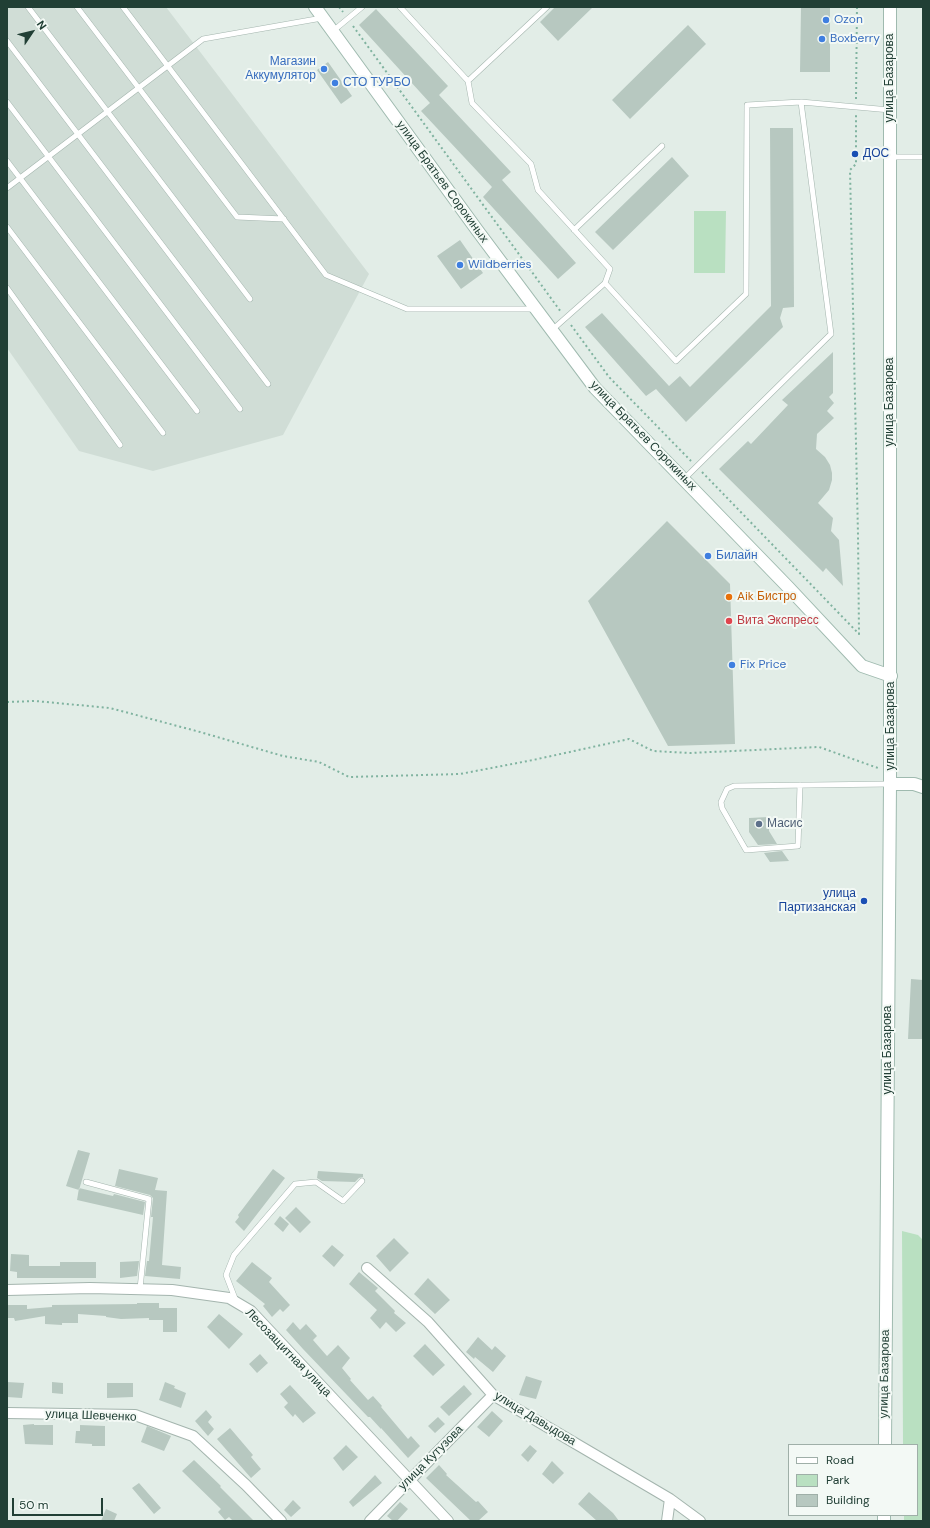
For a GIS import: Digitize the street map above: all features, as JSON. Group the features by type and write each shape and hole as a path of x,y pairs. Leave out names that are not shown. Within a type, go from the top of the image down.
{"main road":[{"name":"улица Братьев Сорокиных","path":"315,7 595,388 862,666 891,676"},
{"name":"улица Базарова","path":"885,1444 891,676 890,7"},
{"path":"890,778 923,787"}],"street":[{"name":"улица Давыдова","path":"367,1268 428,1322 493,1395 670,1499 700,1521"},
{"name":"Лесозащитная улица","path":"7,1290 90,1288 172,1290 229,1298 251,1311 448,1521"},
{"name":"улица Кутузова","path":"370,1521 408,1480 493,1395"},
{"name":"улица Шевченко","path":"7,1413 135,1415 193,1436 246,1485 280,1521"},
{"path":"667,1521 670,1499"}],"lane":[{"path":"28,7 250,300"},
{"path":"77,7 237,217 284,219"},
{"path":"123,7 326,275 407,309 536,309"},
{"path":"332,32 362,7"},
{"path":"400,7 468,82 472,103 531,164 538,190 610,269 605,283 552,330"},
{"path":"468,82 547,7"},
{"path":"7,188 203,39 322,18"},
{"path":"7,41 268,384"},
{"path":"7,102 240,409"},
{"path":"684,479 830,334 801,102"},
{"path":"605,283 676,361 746,294 748,105 801,102 890,110"},
{"path":"574,230 662,146"},
{"path":"890,157 923,157"},
{"path":"7,162 197,411"},
{"path":"7,227 163,433"},
{"path":"7,288 120,445"},
{"path":"800,785 798,846 746,850 722,808 721,802 727,789 734,786 800,785 890,778"},
{"path":"86,1182 149,1199 140,1289"},
{"path":"236,1302 226,1275 234,1255 294,1184 316,1182 343,1201 362,1182"}],"path":[{"path":"7,702 35,700 110,708 283,756 319,762 349,777 460,774 629,739 653,751 690,753 819,747 890,778"}],"shaded area":[{"path":"7,7 166,7 369,274 283,435 153,471 79,451 7,348"}],"green space":[{"path":"694,211 726,211 725,273 694,273"},
{"path":"902,1231 918,1235 923,1240 923,1521 904,1521 904,1516 918,1516 918,1444 903,1444"}],"building":[{"path":"555,7 593,7 558,41 540,22"},
{"path":"801,7 830,7 830,72 800,72"},
{"path":"376,9 448,86 439,95 511,172 502,180 576,263 558,279 483,197 492,187 421,111 430,103 359,25"},
{"path":"688,25 706,44 630,119 612,100"},
{"name":"СТО ТУРБО","path":"328,62 352,96 341,104 317,70"},
{"path":"770,128 793,128 794,307 783,308 780,318 783,327 686,422 656,389 646,396 585,327 602,313 669,386 680,376 690,387 771,306"},
{"path":"672,157 689,176 613,250 595,232"},
{"name":"Wildberries","path":"460,240 483,273 461,289 437,256"},
{"path":"833,352 833,393 829,397 834,403 827,411 834,418 817,434 816,449 825,457 830,465 832,480 829,490 818,503 833,518 831,531 839,540 843,586 826,568 823,572 719,469 748,441 751,444 788,405 782,400"},
{"path":"667,521 730,584 735,744 668,746 588,601"},
{"path":"769,817 769,831 777,844 758,845 749,832 749,818"},
{"path":"782,851 789,861 770,862 764,853"},
{"path":"911,979 923,980 923,1039 908,1039"},
{"path":"78,1150 90,1153 79,1190 66,1186"},
{"path":"119,1169 158,1178 155,1190 167,1191 162,1265 181,1267 180,1279 145,1276 147,1261 149,1261 153,1217 151,1217 153,1198 150,1195 115,1186"},
{"path":"273,1169 285,1178 244,1231 235,1222 239,1217 238,1215"},
{"path":"318,1171 363,1174 363,1177 359,1178 355,1182 322,1181 317,1178"},
{"path":"79,1188 113,1196 114,1194 145,1202 143,1215 77,1200"},
{"path":"296,1207 311,1222 300,1233 285,1218"},
{"path":"280,1216 289,1224 283,1232 274,1224"},
{"path":"394,1238 409,1253 390,1272 376,1256"},
{"path":"332,1245 344,1255 334,1267 322,1256"},
{"path":"11,1254 29,1255 29,1266 60,1266 60,1262 96,1262 96,1278 17,1278 17,1272 10,1271"},
{"path":"139,1261 137,1276 120,1278 120,1262"},
{"path":"252,1262 272,1278 269,1282 290,1305 283,1312 280,1309 272,1317 263,1306 265,1304 236,1281"},
{"path":"359,1272 378,1288 375,1291 395,1311 394,1313 406,1323 396,1332 386,1322 380,1329 370,1318 377,1310 349,1284"},
{"path":"428,1278 450,1300 435,1314 414,1294"},
{"path":"159,1303 159,1308 177,1308 177,1332 163,1332 163,1320 149,1320 149,1318 121,1319 106,1316 78,1314 78,1323 62,1323 62,1325 45,1324 45,1316 15,1321 14,1318 7,1318 7,1305 27,1305 27,1309 52,1307 52,1305"},
{"path":"219,1314 243,1334 229,1349 207,1327"},
{"path":"293,1322 300,1330 306,1324 317,1336 313,1340 327,1356 338,1345 350,1358 342,1368 351,1379 350,1380 368,1400 373,1396 408,1439 411,1436 420,1446 408,1458 286,1330"},
{"path":"478,1337 492,1350 495,1346 506,1356 493,1372 475,1357 474,1359 466,1352"},
{"path":"425,1344 445,1365 433,1376 413,1356"},
{"path":"260,1354 268,1363 257,1373 249,1364"},
{"path":"526,1376 542,1381 536,1399 519,1395"},
{"path":"7,1382 24,1383 22,1398 7,1397"},
{"path":"52,1382 63,1383 63,1394 52,1393"},
{"path":"165,1382 186,1393 181,1408 159,1400"},
{"path":"107,1383 133,1383 133,1397 107,1398"},
{"path":"290,1385 316,1413 303,1423 295,1414 293,1417 284,1407 288,1403 280,1394"},
{"path":"464,1385 472,1394 449,1416 440,1407"},
{"path":"206,1410 212,1417 208,1422 214,1429 208,1436 195,1421"},
{"path":"492,1411 503,1421 489,1437 477,1427"},
{"path":"438,1417 445,1424 435,1433 428,1426"},
{"path":"23,1425 53,1425 53,1445 25,1444"},
{"path":"80,1425 105,1426 105,1446 92,1446 92,1444 75,1443 76,1431 80,1431"},
{"path":"147,1426 171,1436 164,1451 141,1442"},
{"path":"230,1428 253,1455 251,1457 261,1469 251,1478 217,1439"},
{"path":"346,1445 358,1457 343,1471 333,1458"},
{"path":"530,1445 537,1451 528,1462 521,1455"},
{"path":"194,1460 254,1521 233,1521 229,1517 225,1520 218,1512 221,1509 182,1471"},
{"path":"552,1461 564,1473 553,1484 542,1474"},
{"path":"439,1465 447,1474 446,1475 476,1502 478,1501 488,1512 478,1521 471,1521 426,1478"},
{"path":"375,1475 382,1483 353,1507 349,1502"},
{"path":"139,1483 161,1508 154,1514 132,1488"},
{"path":"589,1492 613,1513 619,1521 597,1521 578,1504"},
{"path":"293,1500 301,1508 291,1517 284,1510"},
{"path":"400,1502 408,1509 397,1521 393,1521 387,1516"},
{"path":"106,1509 117,1514 114,1521 101,1521"}],"place":[{"name":"Ozon","path":"826,20"},
{"name":"Boxberry","path":"822,39"},
{"name":"Магазин Аккумулятор","path":"324,69"},
{"name":"СТО ТУРБО","path":"335,83"},
{"name":"ДОС","path":"855,154"},
{"name":"Wildberries","path":"460,265"},
{"name":"Билайн","path":"708,556"},
{"name":"Aik Бистро","path":"729,597"},
{"name":"Вита Экспресс","path":"729,621"},
{"name":"Fix Price","path":"732,665"},
{"name":"Масис","path":"759,824"},
{"name":"улица Партизанская","path":"864,901"}]}
